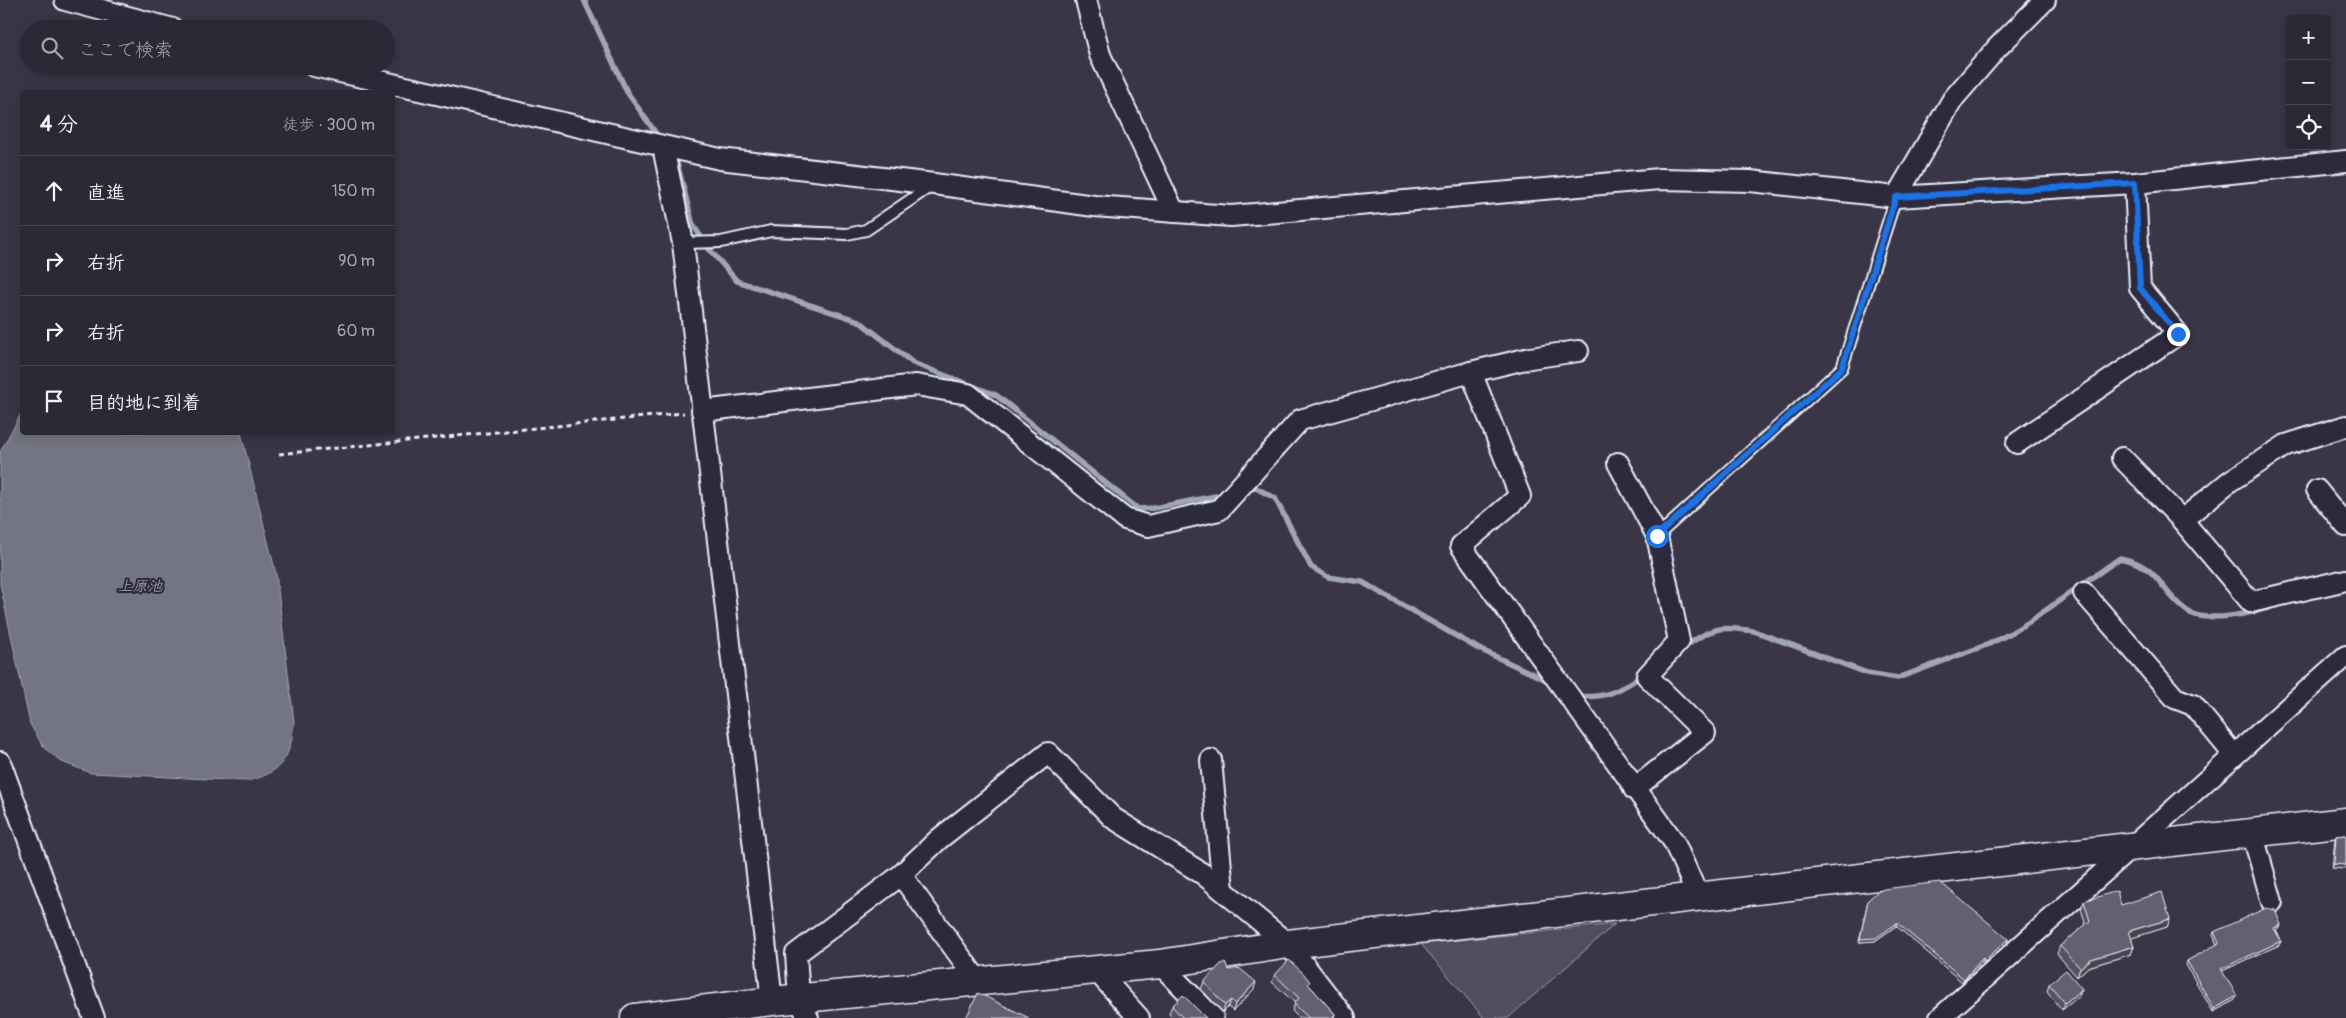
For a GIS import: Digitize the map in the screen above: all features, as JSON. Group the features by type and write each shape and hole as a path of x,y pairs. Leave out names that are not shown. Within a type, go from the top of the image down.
{"street":[{"path":"65,0 139,20"},
{"path":"1086,0 1100,55 1174,212"},
{"path":"1896,197 1953,99 1997,48 2045,0"},
{"path":"353,75 720,159 934,184 1094,206 1231,216 1660,179 1750,181 1896,197 2135,183 2346,161"},
{"path":"663,147 683,243 772,1001"},
{"path":"2017,443 2178,334 2140,288 2135,183"},
{"path":"702,411 916,385 968,394 1125,519 1148,526 1219,510 1300,420 1471,372 1530,358 1578,351"},
{"path":"1471,372 1520,496 1461,546 1634,789 1674,842 1698,896"},
{"path":"2182,520 2230,481 2286,445 2346,426"},
{"path":"2122,458 2182,520 2251,602 2346,580"},
{"path":"1618,463 1657,536 1679,641 1647,676 1705,733 1634,789"},
{"path":"2317,490 2346,526"},
{"path":"2084,593 2175,698 2193,705 2234,755"},
{"path":"1940,1018 2346,656"},
{"path":"804,1008 796,954 901,875 939,839 1048,753 1113,818 1204,874 1288,944 1345,1018"},
{"path":"1211,760 1222,890"},
{"path":"0,762 94,1018"},
{"path":"635,1018 772,1001 804,1008 978,981 1160,964 1288,944 2346,822"},
{"path":"2252,832 2272,902"},
{"path":"901,875 978,981"},
{"path":"1160,964 1214,1018"},
{"path":"1095,969 1139,1018"}],"lane":[{"path":"683,243 721,242 771,231 847,234 866,230 934,184"},
{"path":"1657,536 1842,368 1896,197"}],"path":[{"path":"279,454 702,411"}],"shaded area":[{"path":"1615,924 1508,1018 1484,1018 1421,944"}],"water":[{"name":"上原池","path":"20,416 20,435 241,435 276,574 294,722 293,734 287,754 276,768 268,774 246,781 91,773 62,762 44,748 30,724 0,584 0,452"}],"building":[{"path":"2346,835 2346,865 2334,864 2336,836"},
{"path":"1940,882 2008,939 1985,960 1983,958 1964,979 1897,923 1876,938 1860,939 1868,900 1877,892 1884,889"},
{"path":"2117,891 2121,905 2162,892 2170,919 2129,931 2134,946 2091,959 2080,968 2060,946 2090,921 2084,901"},
{"path":"2266,908 2275,910 2281,925 2274,928 2281,941 2221,969 2237,996 2214,1009 2187,961 2219,943 2214,932"},
{"path":"1289,960 1304,974 1310,982 1308,984 1335,1014 1332,1018 1309,1018 1294,1004 1299,998 1275,975"},
{"path":"1225,963 1229,970 1239,968 1256,982 1235,1004 1231,1000 1225,1005 1204,982 1221,964"},
{"path":"2066,970 2082,989 2065,1003 2049,984"},
{"path":"978,993 1029,1018 966,1018"},
{"path":"1183,995 1206,1018 1183,1018 1172,1006"}],"waterway":[{"path":"584,0 627,92 660,139"},
{"path":"673,157 677,163 693,225 709,249 737,281 859,321 913,363 996,395 1138,509 1154,508 1226,494"},
{"path":"1245,490 1256,488 1275,498 1311,567 1328,577 1362,582 1477,648 1544,679"},
{"path":"1683,648 1709,632 1723,628 1742,629 1754,631 1867,673 1898,678 1989,644 2009,634 2120,558 2144,567 2152,573 2177,603 2195,615 2205,617 2231,616 2276,605"},
{"path":"1580,696 1605,695 1641,676"}],"route":[{"path":"1657,536 1709,487 1824,387 1842,368 1896,197 2135,183 2140,288 2178,334"}]}
